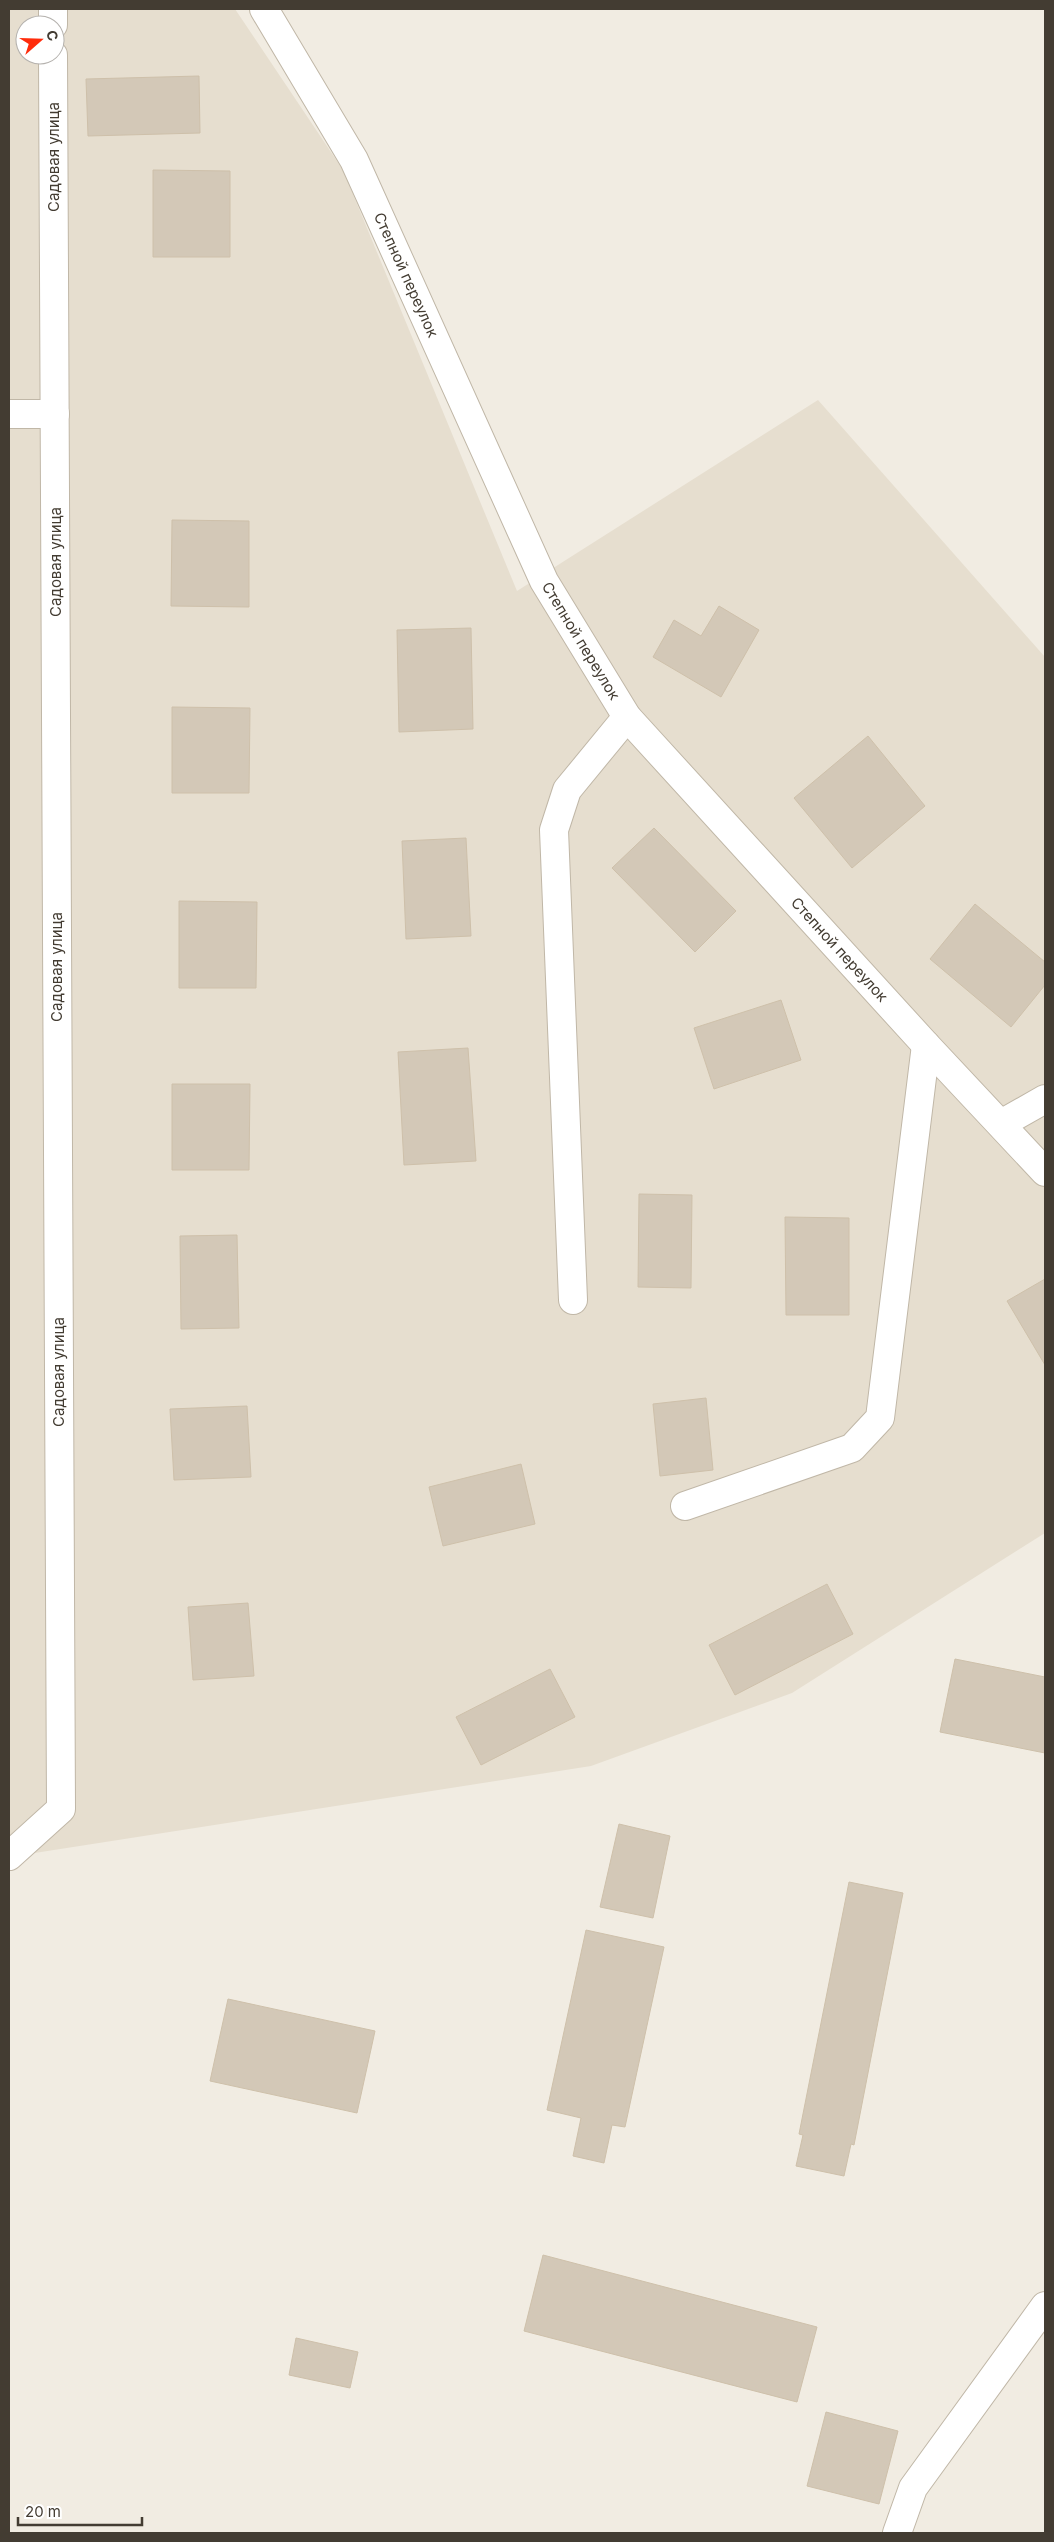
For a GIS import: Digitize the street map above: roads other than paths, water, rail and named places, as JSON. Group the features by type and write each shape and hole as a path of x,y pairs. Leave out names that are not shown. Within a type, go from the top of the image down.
{"street":[{"name":"Степной переулок","path":"264,9 354,160 544,581 627,717 926,1045 1045,1172"},
{"name":"Садовая улица","path":"9,1856 61,1809 53,65"},
{"path":"9,414 55,414"},
{"path":"573,1300 554,830 568,790 627,717"},
{"path":"685,1506 852,1448 880,1418 926,1045"},
{"path":"1001,1124 1045,1099"},
{"path":"897,2533 913,2488 1045,2306"}]}
